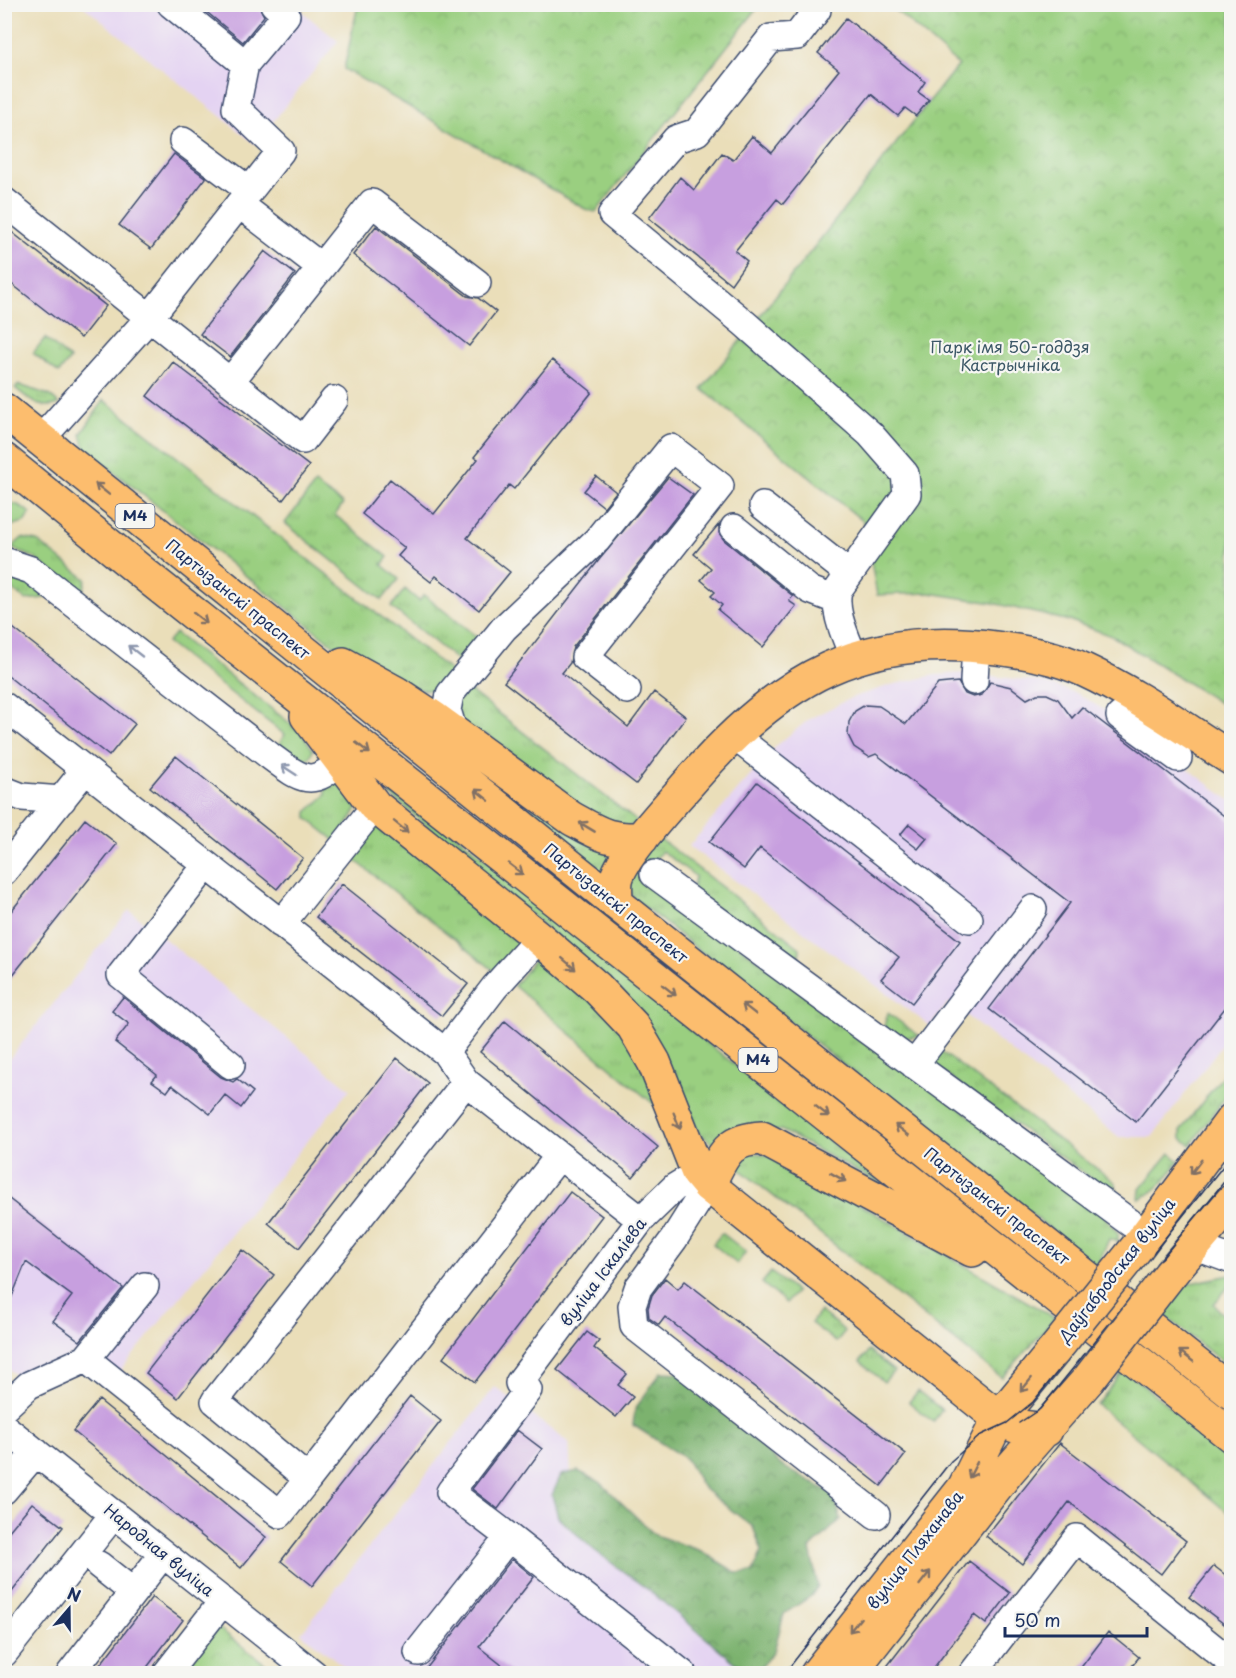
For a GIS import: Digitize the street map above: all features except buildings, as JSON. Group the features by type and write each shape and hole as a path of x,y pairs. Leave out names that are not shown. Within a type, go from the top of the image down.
{"main road":[{"name":"Партызанскі праспект","path":"4,410 616,903 1232,1393"},
{"path":"5,461 40,439"},
{"name":"Партызанскі праспект","path":"5,461 1232,1436"},
{"path":"288,639 348,666 402,697 571,818 601,835 615,840 642,838"},
{"path":"616,903 616,879 642,838 733,735 759,711 785,693 819,672 854,658 916,646 976,645 1023,652 1083,669 1121,714 1232,759"},
{"path":"285,685 339,761 375,806 539,938 597,988 633,1026 654,1062 704,1179 999,1418 1015,1426 1046,1430 1088,1380 1171,1272 1232,1201"},
{"name":"Даўгабродская вуліца","path":"999,1418 1142,1240 1232,1120"},
{"path":"704,1179 729,1149 741,1139 762,1138 784,1147 1052,1293"},
{"path":"1142,1240 1194,1246"},
{"name":"вуліца Пляханава","path":"817,1674 964,1488 999,1418"},
{"name":"вуліца Пляханава","path":"849,1674 1009,1470 1046,1430"}],"street":[{"path":"171,4 245,64"},
{"path":"40,439 150,318 281,151 236,108 245,64 286,15 274,4"},
{"path":"817,10 797,36 771,38 697,132 676,139 612,214 744,323 870,434 905,474 907,494 848,573 838,590 836,600 854,658"},
{"path":"183,141 321,267"},
{"path":"4,201 303,440 334,400"},
{"path":"230,382 372,203 477,283"},
{"path":"454,733 447,710 450,694 504,628 597,540 671,448 720,486 585,657 627,690"},
{"path":"763,506 848,573"},
{"path":"734,528 810,590 836,600"},
{"path":"4,561 31,570 270,756 303,779 316,778 328,773 339,761"},
{"path":"975,681 976,645"},
{"path":"402,697 429,698 450,694"},
{"path":"4,706 445,1052 466,1082 641,1220"},
{"path":"1121,714 1178,758"},
{"path":"733,735 969,919"},
{"path":"4,871 85,770"},
{"path":"4,790 22,797 62,800"},
{"path":"281,924 375,806"},
{"path":"206,866 121,975 231,1065"},
{"path":"654,874 914,1065 1142,1240"},
{"path":"914,1065 1033,909"},
{"path":"445,1052 494,988 539,938"},
{"path":"308,1479 215,1401 466,1082"},
{"path":"86,1359 280,1514 559,1156"},
{"path":"704,1179 674,1239 638,1288 633,1306 634,1326 876,1515"},
{"name":"вуліца Іскаліева","path":"509,1537 450,1492 528,1390 519,1383 641,1220 675,1187 704,1179"},
{"path":"1194,1246 1232,1260"},
{"path":"4,1408 29,1385 86,1359 145,1286"},
{"name":"Народная вуліца","path":"4,1427 223,1601 301,1670"},
{"path":"4,1490 36,1452"},
{"path":"4,1653 114,1514"},
{"path":"418,1652 509,1537 682,1674"},
{"path":"972,1674 1077,1538 1232,1663"},
{"path":"70,1674 163,1554"},
{"path":"99,1565 133,1592"},
{"path":"166,1674 223,1601"}],"shaded area":[{"path":"82,5 294,5 338,41 255,144"},
{"path":"966,673 1040,682 1074,692 1130,725 1231,801 1231,1033 1152,1137 1119,1137 949,1002 930,1026 689,846 779,743 811,718 851,698 891,685 935,675"},
{"path":"129,910 350,1089 115,1377 83,1349 22,1380 5,1366 5,1064"},
{"path":"495,1387 569,1443 572,1497 769,1648 749,1673 354,1674 301,1633"}],"green space":[{"path":"358,4 760,5 596,212 587,210 344,69"},
{"name":"Парк імя 50-годдзя Кастрычніка","path":"890,5 1231,5 1231,710 1114,637 1074,622 993,603 930,593 877,595 864,522 702,389 958,65"},
{"path":"45,338 70,359 59,373 33,353"},
{"path":"19,385 49,395 59,404 46,406 35,403 15,388"},
{"path":"104,400 457,676 442,688 431,690 417,688 388,677 336,647 85,449 81,434"},
{"path":"315,484 343,504 335,515 388,557 382,565 399,579 382,600 285,523"},
{"path":"5,502 18,505 31,513 24,522 6,527"},
{"path":"22,538 37,541 86,579 84,589 78,592 33,557 11,548"},
{"path":"4,571 23,577 44,595 44,598 25,600 5,583"},
{"path":"405,589 419,601 424,595 486,644 467,668 391,607"},
{"path":"175,633 301,732 313,750 310,757 301,762 274,750 285,735 167,643"},
{"path":"469,690 638,822 622,830 577,804 486,734 478,738 467,733 454,704"},
{"path":"412,721 624,849 608,876"},
{"path":"341,774 360,803 337,842 307,818 307,812 326,795 326,781"},
{"path":"388,778 655,1001 890,1189 781,1130 714,1144 700,1134 621,992 391,795"},
{"path":"379,822 528,937 497,973 351,857"},
{"path":"655,835 800,948 799,958 795,961 692,892 695,876 662,851 643,875 1104,1215 1118,1234 1118,1242 1109,1239 1097,1266 632,897 625,870"},
{"path":"542,950 628,1033 662,1111 514,986"},
{"path":"888,1013 919,1036 898,1039 884,1026"},
{"path":"938,1049 1116,1183 1116,1196 937,1068 934,1056"},
{"path":"1231,1065 1231,1089 1191,1145 1181,1138 1181,1130"},
{"path":"745,1151 780,1158 1055,1318 1002,1378 733,1164"},
{"path":"1170,1153 1179,1161 1157,1188 1139,1199 1140,1189"},
{"path":"722,1233 746,1252 737,1264 713,1244"},
{"path":"771,1272 796,1292 786,1303 762,1283"},
{"path":"1231,1275 1230,1285 1214,1304 1231,1324 1231,1369 1163,1314 1186,1284"},
{"path":"820,1311 845,1331 836,1342 811,1323"},
{"path":"869,1351 894,1371 884,1382 860,1362"},
{"path":"1124,1370 1231,1456 1231,1515 1097,1405"},
{"path":"661,1372 682,1373 782,1466 833,1494 841,1519 810,1549 818,1586 811,1596 784,1614 774,1651 756,1672 737,1664 651,1592 594,1550 558,1517 552,1495 561,1475 578,1471 600,1482 655,1535 701,1551 737,1573 753,1572 762,1551 753,1527 703,1488 686,1459 633,1425 635,1409"},
{"path":"918,1391 942,1410 933,1422 909,1402"},
{"path":"216,1626 277,1673 179,1674"}],"tram line":[{"path":"784,1674 951,1461 981,1435 1007,1423 1033,1402 1232,1155"},
{"path":"1019,1423 1040,1409 1232,1172"}]}
